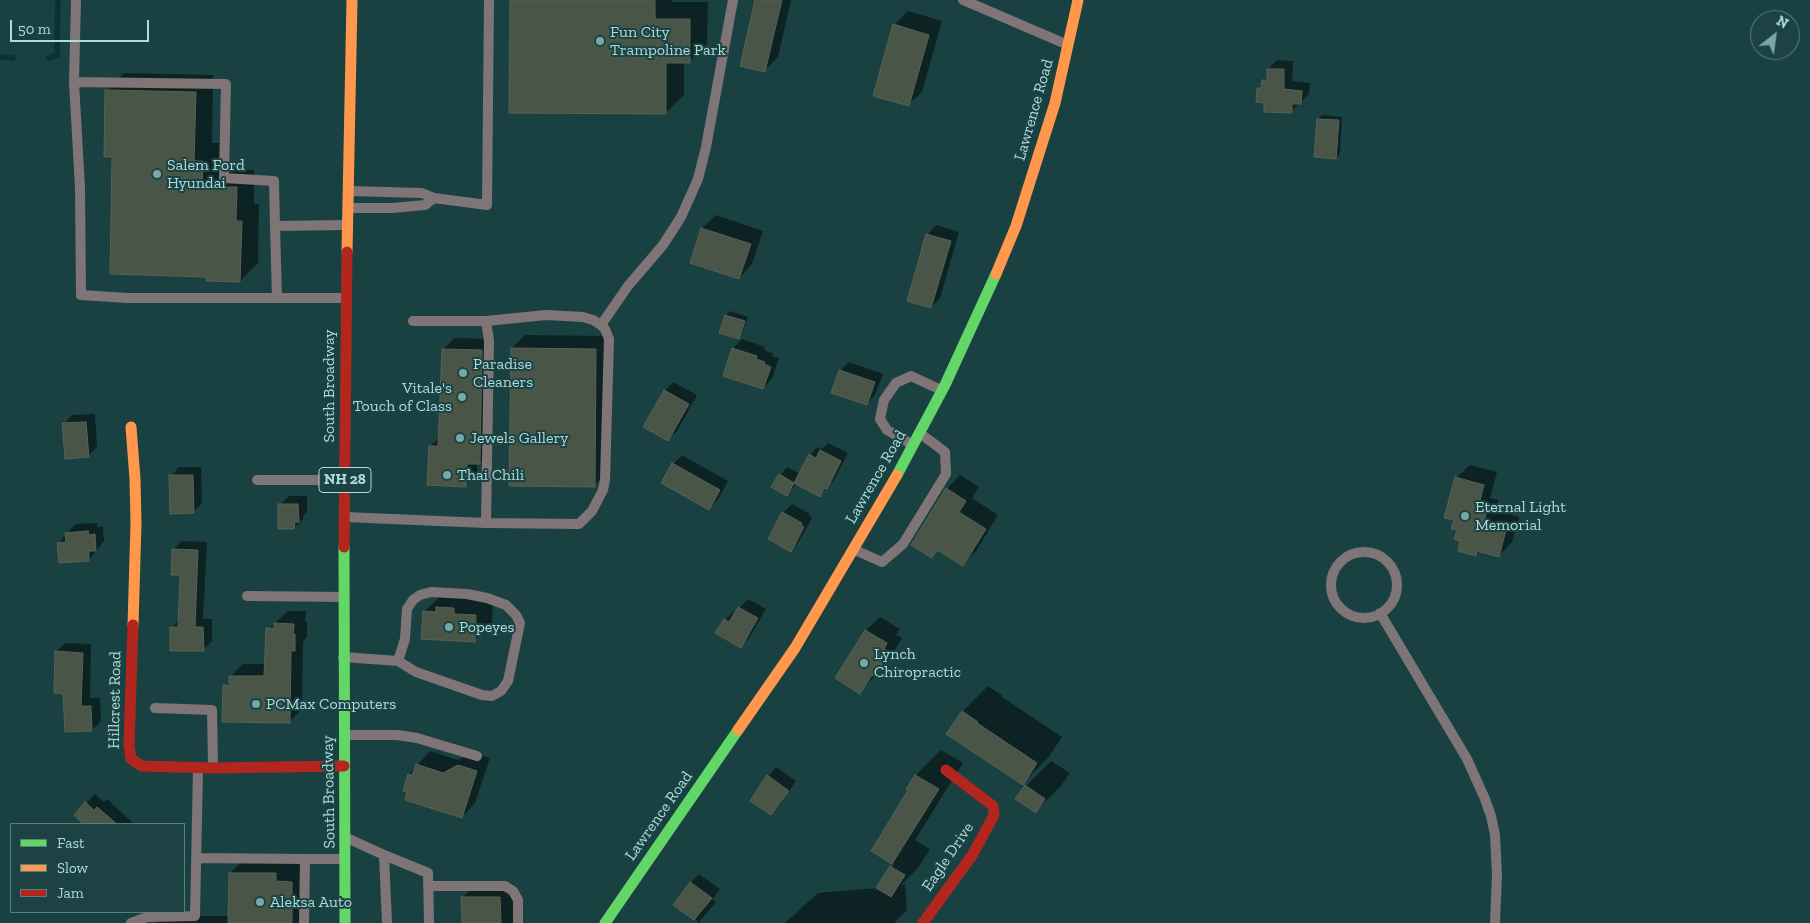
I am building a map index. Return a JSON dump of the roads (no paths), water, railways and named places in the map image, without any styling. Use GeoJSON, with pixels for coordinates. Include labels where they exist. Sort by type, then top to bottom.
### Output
{"type":"FeatureCollection","features":[{"type":"Feature","properties":{"kind":"street","name":"South Broadway"},"geometry":{"type":"LineString","coordinates":[[345,923],[343,657],[346,208],[352,0]]}},
{"type":"Feature","properties":{"kind":"street","name":"Lawrence Road"},"geometry":{"type":"LineString","coordinates":[[605,923],[795,648],[914,446],[982,306],[1016,226],[1053,111],[1078,0]]}},
{"type":"Feature","properties":{"kind":"street","name":"Hillcrest Road"},"geometry":{"type":"LineString","coordinates":[[130,427],[136,479],[128,745],[131,759],[142,766],[198,768],[344,766]]}},
{"type":"Feature","properties":{"kind":"street","name":"Eagle Drive"},"geometry":{"type":"LineString","coordinates":[[923,923],[973,854],[994,815],[993,806],[946,770]]}},
{"type":"Feature","properties":{"kind":"lane"},"geometry":{"type":"LineString","coordinates":[[76,0],[74,82],[80,188],[81,295],[128,298],[346,298]]}},
{"type":"Feature","properties":{"kind":"lane"},"geometry":{"type":"LineString","coordinates":[[347,191],[422,193],[434,198],[486,205],[489,0]]}},
{"type":"Feature","properties":{"kind":"lane"},"geometry":{"type":"LineString","coordinates":[[601,325],[628,286],[663,245],[681,217],[698,179],[706,147],[733,0]]}},
{"type":"Feature","properties":{"kind":"lane"},"geometry":{"type":"LineString","coordinates":[[963,0],[1069,45]]}},
{"type":"Feature","properties":{"kind":"lane"},"geometry":{"type":"LineString","coordinates":[[74,82],[226,84],[224,178],[274,181],[277,298]]}},
{"type":"Feature","properties":{"kind":"lane"},"geometry":{"type":"LineString","coordinates":[[346,208],[392,208],[425,205],[434,198]]}},
{"type":"Feature","properties":{"kind":"lane"},"geometry":{"type":"LineString","coordinates":[[276,226],[347,225]]}},
{"type":"Feature","properties":{"kind":"lane"},"geometry":{"type":"LineString","coordinates":[[345,518],[579,524],[592,511],[603,490],[605,480],[609,339],[601,325],[593,320],[583,318],[546,315],[486,322],[413,321]]}},
{"type":"Feature","properties":{"kind":"lane"},"geometry":{"type":"LineString","coordinates":[[486,322],[489,341],[486,523]]}},
{"type":"Feature","properties":{"kind":"lane"},"geometry":{"type":"LineString","coordinates":[[914,446],[887,430],[880,420],[884,400],[896,384],[911,376],[942,390]]}},
{"type":"Feature","properties":{"kind":"lane"},"geometry":{"type":"LineString","coordinates":[[854,550],[882,562],[903,544],[946,474],[945,452],[920,433]]}},
{"type":"Feature","properties":{"kind":"lane"},"geometry":{"type":"LineString","coordinates":[[257,480],[345,480]]}},
{"type":"Feature","properties":{"kind":"lane"},"geometry":{"type":"LineString","coordinates":[[1358,552],[1369,552],[1384,559],[1394,571],[1397,581],[1396,592],[1392,602],[1380,613],[1365,618],[1354,616],[1337,603],[1332,583],[1334,572],[1339,563],[1348,556],[1358,552]]}},
{"type":"Feature","properties":{"kind":"lane"},"geometry":{"type":"LineString","coordinates":[[343,657],[398,661],[416,672],[482,695],[492,696],[501,691],[508,681],[520,623],[516,615],[506,605],[487,598],[467,594],[431,592],[420,595],[413,600],[407,609],[405,639],[398,661]]}},
{"type":"Feature","properties":{"kind":"lane"},"geometry":{"type":"LineString","coordinates":[[247,596],[344,597]]}},
{"type":"Feature","properties":{"kind":"lane"},"geometry":{"type":"LineString","coordinates":[[1380,613],[1460,747],[1491,816],[1495,835],[1497,875],[1495,923]]}},
{"type":"Feature","properties":{"kind":"lane"},"geometry":{"type":"LineString","coordinates":[[155,708],[212,710],[212,768]]}},
{"type":"Feature","properties":{"kind":"lane"},"geometry":{"type":"LineString","coordinates":[[344,735],[397,735],[417,738],[477,756]]}},
{"type":"Feature","properties":{"kind":"lane"},"geometry":{"type":"LineString","coordinates":[[131,923],[147,917],[195,916],[198,768]]}},
{"type":"Feature","properties":{"kind":"lane"},"geometry":{"type":"LineString","coordinates":[[345,837],[428,873],[429,923]]}},
{"type":"Feature","properties":{"kind":"lane"},"geometry":{"type":"LineString","coordinates":[[384,855],[391,900],[386,923]]}},
{"type":"Feature","properties":{"kind":"lane"},"geometry":{"type":"LineString","coordinates":[[197,858],[346,859]]}},
{"type":"Feature","properties":{"kind":"lane"},"geometry":{"type":"LineString","coordinates":[[304,923],[305,859]]}},
{"type":"Feature","properties":{"kind":"lane"},"geometry":{"type":"LineString","coordinates":[[428,886],[505,886],[513,891],[518,900],[518,923]]}},
{"type":"Feature","properties":{"kind":"lane"},"geometry":{"type":"LineString","coordinates":[[418,899],[429,899]]}},
{"type":"Feature","properties":{"kind":"waterway"},"geometry":{"type":"LineString","coordinates":[[49,58],[57,55],[58,0]]}},
{"type":"Feature","properties":{"kind":"waterway"},"geometry":{"type":"LineString","coordinates":[[0,57],[13,58]]}},
{"type":"Feature","properties":{"kind":"place","name":"Fun City Trampoline Park"},"geometry":{"type":"Point","coordinates":[600,41]}},
{"type":"Feature","properties":{"kind":"place","name":"Salem Ford Hyundai"},"geometry":{"type":"Point","coordinates":[157,174]}},
{"type":"Feature","properties":{"kind":"place","name":"Paradise Cleaners"},"geometry":{"type":"Point","coordinates":[463,373]}},
{"type":"Feature","properties":{"kind":"place","name":"Vitale's Touch of Class"},"geometry":{"type":"Point","coordinates":[462,397]}},
{"type":"Feature","properties":{"kind":"place","name":"Jewels Gallery"},"geometry":{"type":"Point","coordinates":[460,438]}},
{"type":"Feature","properties":{"kind":"place","name":"Thai Chili"},"geometry":{"type":"Point","coordinates":[447,475]}},
{"type":"Feature","properties":{"kind":"place","name":"Eternal Light Memorial"},"geometry":{"type":"Point","coordinates":[1465,516]}},
{"type":"Feature","properties":{"kind":"place","name":"Popeyes"},"geometry":{"type":"Point","coordinates":[449,627]}},
{"type":"Feature","properties":{"kind":"place","name":"Lynch Chiropractic"},"geometry":{"type":"Point","coordinates":[864,663]}},
{"type":"Feature","properties":{"kind":"place","name":"PCMax Computers"},"geometry":{"type":"Point","coordinates":[256,704]}},
{"type":"Feature","properties":{"kind":"place","name":"Aleksa Auto"},"geometry":{"type":"Point","coordinates":[260,902]}}]}
